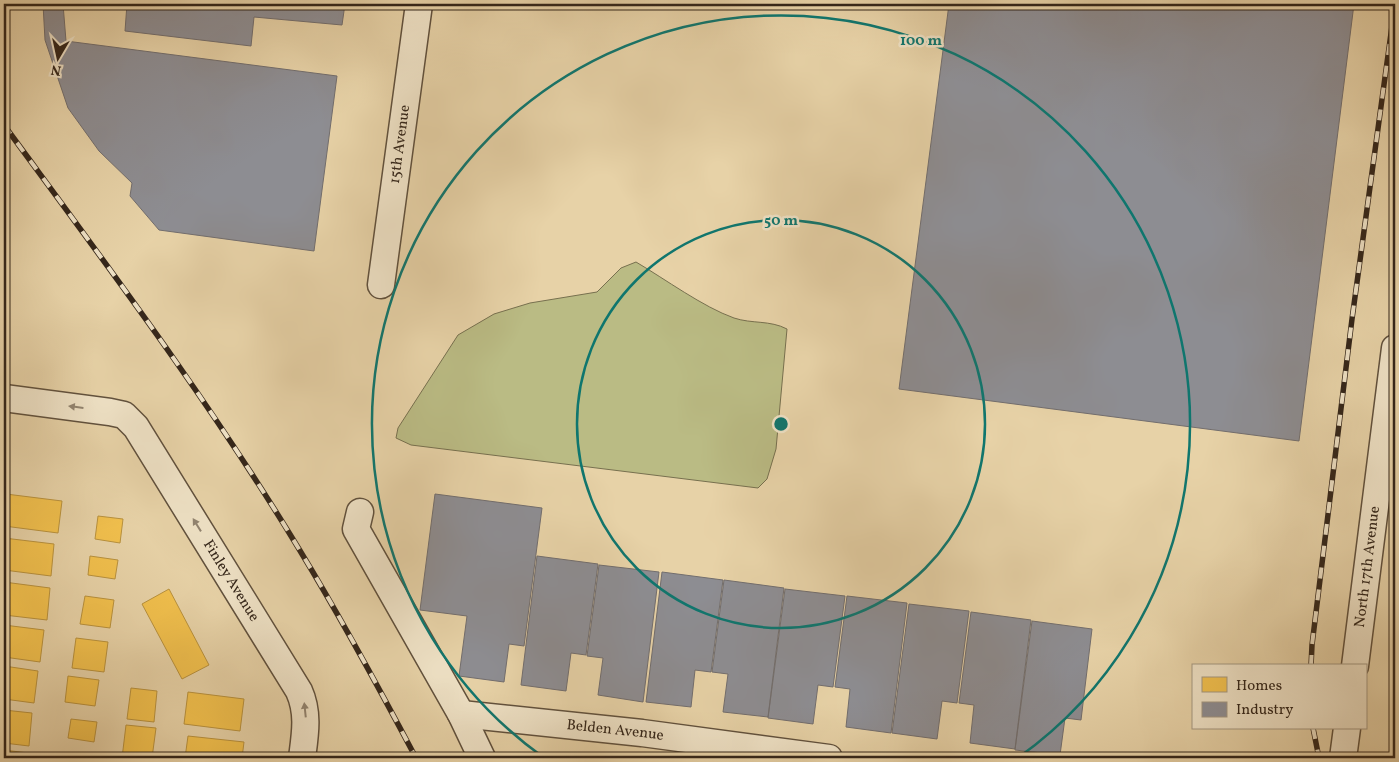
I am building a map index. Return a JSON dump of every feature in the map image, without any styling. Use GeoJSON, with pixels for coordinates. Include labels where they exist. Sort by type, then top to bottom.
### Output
{"type":"FeatureCollection","features":[{"type":"Feature","properties":{"kind":"street","name":"15th Avenue"},"geometry":{"type":"LineString","coordinates":[[381,285],[419,4]]}},
{"type":"Feature","properties":{"kind":"street","name":"North 17th Avenue"},"geometry":{"type":"LineString","coordinates":[[1355,664],[1395,348]]}},
{"type":"Feature","properties":{"kind":"street","name":"Finley Avenue"},"geometry":{"type":"LineString","coordinates":[[4,398],[124,415],[136,427],[299,691],[304,702],[306,717],[302,758]]}},
{"type":"Feature","properties":{"kind":"street"},"geometry":{"type":"LineString","coordinates":[[360,512],[356,529],[460,714],[482,758]]}},
{"type":"Feature","properties":{"kind":"street","name":"Belden Avenue"},"geometry":{"type":"LineString","coordinates":[[460,714],[642,733],[829,758]]}},
{"type":"Feature","properties":{"kind":"street"},"geometry":{"type":"LineString","coordinates":[[1343,758],[1347,730]]}},
{"type":"Feature","properties":{"kind":"green space"},"geometry":{"type":"Polygon","coordinates":[[[636,262],[697,300],[722,313],[741,320],[774,324],[787,329],[776,449],[767,479],[758,488],[411,445],[396,438],[398,428],[458,335],[494,314],[530,303],[597,292],[621,268],[636,262]]]}},
{"type":"Feature","properties":{"kind":"building: Homes"},"geometry":{"type":"Polygon","coordinates":[[[6,494],[62,501],[58,533],[4,526],[6,494]]]}},
{"type":"Feature","properties":{"kind":"building: Homes"},"geometry":{"type":"Polygon","coordinates":[[[98,516],[123,519],[120,543],[95,539],[98,516]]]}},
{"type":"Feature","properties":{"kind":"building: Homes"},"geometry":{"type":"Polygon","coordinates":[[[4,538],[54,544],[51,576],[4,570],[4,538]]]}},
{"type":"Feature","properties":{"kind":"building: Homes"},"geometry":{"type":"Polygon","coordinates":[[[90,556],[118,560],[115,579],[88,575],[90,556]]]}},
{"type":"Feature","properties":{"kind":"building: Homes"},"geometry":{"type":"Polygon","coordinates":[[[4,582],[50,588],[47,620],[4,615],[4,582]]]}},
{"type":"Feature","properties":{"kind":"building: Homes"},"geometry":{"type":"Polygon","coordinates":[[[169,589],[209,665],[182,679],[142,604],[169,589]]]}},
{"type":"Feature","properties":{"kind":"building: Homes"},"geometry":{"type":"Polygon","coordinates":[[[85,596],[114,600],[110,628],[80,624],[85,596]]]}},
{"type":"Feature","properties":{"kind":"building: Homes"},"geometry":{"type":"Polygon","coordinates":[[[4,625],[44,630],[40,662],[4,657],[4,625]]]}},
{"type":"Feature","properties":{"kind":"building: Homes"},"geometry":{"type":"Polygon","coordinates":[[[76,638],[108,642],[104,672],[72,668],[76,638]]]}},
{"type":"Feature","properties":{"kind":"building: Homes"},"geometry":{"type":"Polygon","coordinates":[[[4,666],[38,671],[34,703],[4,699],[4,666]]]}},
{"type":"Feature","properties":{"kind":"building: Homes"},"geometry":{"type":"Polygon","coordinates":[[[68,676],[99,680],[95,706],[65,702],[68,676]]]}},
{"type":"Feature","properties":{"kind":"building: Homes"},"geometry":{"type":"Polygon","coordinates":[[[131,688],[157,691],[154,722],[127,719],[131,688]]]}},
{"type":"Feature","properties":{"kind":"building: Homes"},"geometry":{"type":"Polygon","coordinates":[[[188,692],[244,699],[240,731],[184,724],[188,692]]]}},
{"type":"Feature","properties":{"kind":"building: Homes"},"geometry":{"type":"Polygon","coordinates":[[[4,710],[32,713],[29,746],[4,743],[4,710]]]}},
{"type":"Feature","properties":{"kind":"building: Homes"},"geometry":{"type":"Polygon","coordinates":[[[71,719],[97,722],[94,742],[68,738],[71,719]]]}},
{"type":"Feature","properties":{"kind":"building: Homes"},"geometry":{"type":"Polygon","coordinates":[[[126,725],[156,728],[152,758],[122,758],[126,725]]]}},
{"type":"Feature","properties":{"kind":"building: Homes"},"geometry":{"type":"Polygon","coordinates":[[[188,736],[244,742],[242,758],[185,758],[188,736]]]}},
{"type":"Feature","properties":{"kind":"building: Homes"},"geometry":{"type":"Polygon","coordinates":[[[4,750],[28,753],[27,758],[4,758],[4,750]]]}},
{"type":"Feature","properties":{"kind":"building: Industry"},"geometry":{"type":"Polygon","coordinates":[[[43,4],[63,4],[66,41],[337,76],[314,251],[159,230],[130,196],[132,183],[99,151],[68,108],[45,40],[43,4]]]}},
{"type":"Feature","properties":{"kind":"building: Industry"},"geometry":{"type":"Polygon","coordinates":[[[127,4],[345,4],[342,25],[254,17],[251,46],[125,31],[127,4]]]}},
{"type":"Feature","properties":{"kind":"building: Industry"},"geometry":{"type":"Polygon","coordinates":[[[949,4],[1354,4],[1299,441],[899,389],[949,4]]]}},
{"type":"Feature","properties":{"kind":"building: Industry"},"geometry":{"type":"Polygon","coordinates":[[[435,494],[542,508],[524,646],[509,644],[504,682],[459,676],[467,616],[420,610],[435,494]]]}},
{"type":"Feature","properties":{"kind":"building: Industry"},"geometry":{"type":"Polygon","coordinates":[[[537,556],[598,564],[586,655],[571,653],[566,691],[521,685],[537,556]]]}},
{"type":"Feature","properties":{"kind":"building: Industry"},"geometry":{"type":"Polygon","coordinates":[[[599,565],[659,572],[643,702],[598,695],[603,658],[587,656],[599,565]]]}},
{"type":"Feature","properties":{"kind":"building: Industry"},"geometry":{"type":"Polygon","coordinates":[[[662,572],[723,580],[711,672],[695,670],[691,707],[646,702],[662,572]]]}},
{"type":"Feature","properties":{"kind":"building: Industry"},"geometry":{"type":"Polygon","coordinates":[[[724,580],[784,588],[768,717],[723,712],[728,674],[712,672],[724,580]]]}},
{"type":"Feature","properties":{"kind":"building: Industry"},"geometry":{"type":"Polygon","coordinates":[[[785,589],[845,596],[833,687],[818,685],[813,724],[768,718],[785,589]]]}},
{"type":"Feature","properties":{"kind":"building: Industry"},"geometry":{"type":"Polygon","coordinates":[[[847,596],[907,603],[891,733],[846,727],[850,689],[835,687],[847,596]]]}},
{"type":"Feature","properties":{"kind":"building: Industry"},"geometry":{"type":"Polygon","coordinates":[[[909,604],[969,611],[957,703],[942,701],[937,739],[892,733],[909,604]]]}},
{"type":"Feature","properties":{"kind":"building: Industry"},"geometry":{"type":"Polygon","coordinates":[[[971,612],[1031,620],[1015,749],[970,743],[974,705],[959,703],[971,612]]]}},
{"type":"Feature","properties":{"kind":"building: Industry"},"geometry":{"type":"Polygon","coordinates":[[[1032,621],[1092,629],[1081,720],[1065,718],[1060,755],[1015,750],[1032,621]]]}},
{"type":"Feature","properties":{"kind":"railway"},"geometry":{"type":"LineString","coordinates":[[1311,664],[1352,319],[1395,4]]}},
{"type":"Feature","properties":{"kind":"railway"},"geometry":{"type":"LineString","coordinates":[[4,125],[81,229],[230,440],[330,601],[416,758]]}},
{"type":"Feature","properties":{"kind":"railway"},"geometry":{"type":"LineString","coordinates":[[1313,730],[1319,758]]}}]}
